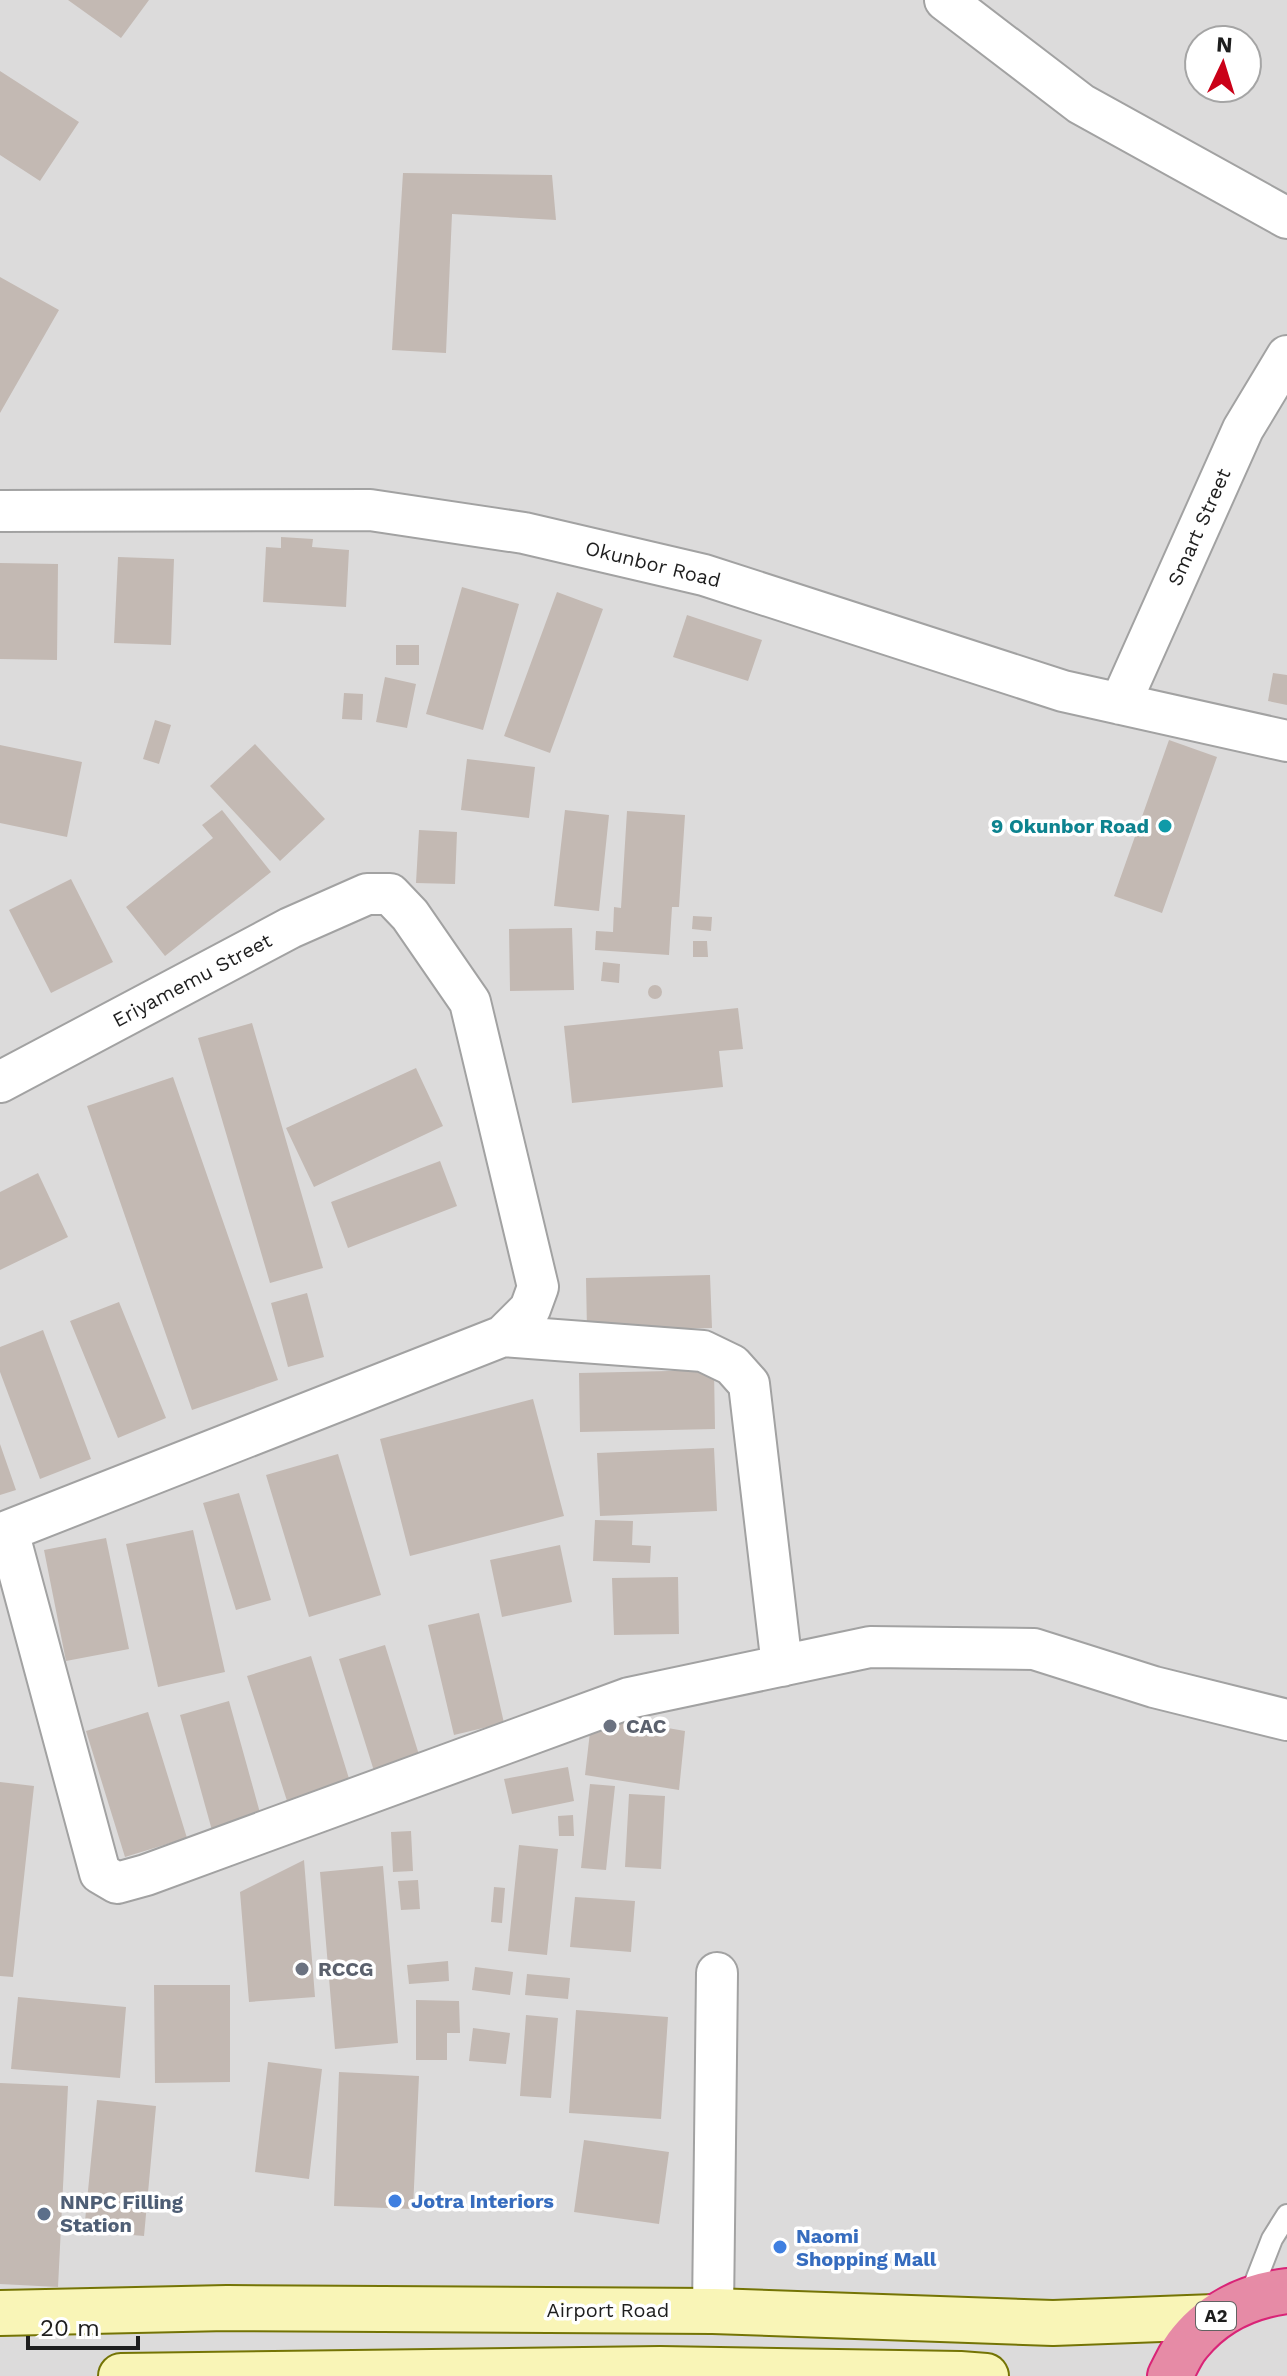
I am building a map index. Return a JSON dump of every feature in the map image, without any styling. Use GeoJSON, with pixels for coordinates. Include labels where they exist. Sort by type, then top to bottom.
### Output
{"type":"FeatureCollection","features":[{"type":"Feature","properties":{"kind":"highway","name":"A2"},"geometry":{"type":"LineString","coordinates":[[1170,2376],[1187,2344],[1250,2302]]}},
{"type":"Feature","properties":{"kind":"main road","name":"Airport Road"},"geometry":{"type":"LineString","coordinates":[[0,2313],[227,2308],[713,2311],[1053,2323],[1250,2302]]}},
{"type":"Feature","properties":{"kind":"main road"},"geometry":{"type":"LineString","coordinates":[[481,2371],[483,2309]]}},
{"type":"Feature","properties":{"kind":"main road"},"geometry":{"type":"LineString","coordinates":[[121,2376],[660,2369],[986,2376]]}},
{"type":"Feature","properties":{"kind":"street"},"geometry":{"type":"LineString","coordinates":[[945,0],[1081,104],[1287,218]]}},
{"type":"Feature","properties":{"kind":"street","name":"Smart Street"},"geometry":{"type":"LineString","coordinates":[[1120,704],[1243,429],[1287,356]]}},
{"type":"Feature","properties":{"kind":"street","name":"Okunbor Road"},"geometry":{"type":"LineString","coordinates":[[0,511],[370,510],[524,533],[704,575],[1063,691],[1287,741]]}},
{"type":"Feature","properties":{"kind":"street","name":"Eriyamemu Street"},"geometry":{"type":"LineString","coordinates":[[0,1082],[290,928],[367,894],[390,894],[410,915],[470,1002],[538,1287],[530,1309],[503,1336]]}},
{"type":"Feature","properties":{"kind":"street"},"geometry":{"type":"LineString","coordinates":[[782,1666],[749,1384],[732,1365],[703,1351],[503,1336],[4,1532],[100,1873],[117,1883],[629,1698],[782,1666],[870,1647],[1034,1649],[1154,1687],[1287,1720]]}},
{"type":"Feature","properties":{"kind":"street"},"geometry":{"type":"LineString","coordinates":[[713,2311],[717,1973]]}},
{"type":"Feature","properties":{"kind":"lane"},"geometry":{"type":"LineString","coordinates":[[1250,2302],[1272,2239],[1287,2215]]}},
{"type":"Feature","properties":{"kind":"shaded area"},"geometry":{"type":"Polygon","coordinates":[[[0,0],[1287,0],[1287,2376],[0,2376],[0,0]]]}},
{"type":"Feature","properties":{"kind":"building"},"geometry":{"type":"Polygon","coordinates":[[[68,0],[149,0],[121,38],[68,0]]]}},
{"type":"Feature","properties":{"kind":"building"},"geometry":{"type":"Polygon","coordinates":[[[0,71],[79,122],[40,181],[0,155],[0,71]]]}},
{"type":"Feature","properties":{"kind":"building"},"geometry":{"type":"Polygon","coordinates":[[[403,173],[552,175],[556,220],[452,214],[446,353],[392,350],[403,173]]]}},
{"type":"Feature","properties":{"kind":"building"},"geometry":{"type":"Polygon","coordinates":[[[0,277],[59,310],[0,413],[0,277]]]}},
{"type":"Feature","properties":{"kind":"building"},"geometry":{"type":"Polygon","coordinates":[[[281,537],[313,539],[312,547],[349,550],[346,607],[263,602],[266,547],[281,548],[281,537]]]}},
{"type":"Feature","properties":{"kind":"building"},"geometry":{"type":"Polygon","coordinates":[[[118,557],[174,559],[171,645],[114,643],[118,557]]]}},
{"type":"Feature","properties":{"kind":"building"},"geometry":{"type":"Polygon","coordinates":[[[0,563],[58,564],[57,660],[0,659],[0,563]]]}},
{"type":"Feature","properties":{"kind":"building"},"geometry":{"type":"Polygon","coordinates":[[[462,587],[519,604],[483,730],[426,714],[462,587]]]}},
{"type":"Feature","properties":{"kind":"building"},"geometry":{"type":"Polygon","coordinates":[[[557,592],[603,609],[550,753],[504,736],[557,592]]]}},
{"type":"Feature","properties":{"kind":"building"},"geometry":{"type":"Polygon","coordinates":[[[687,615],[762,640],[748,681],[673,657],[687,615]]]}},
{"type":"Feature","properties":{"kind":"building"},"geometry":{"type":"Polygon","coordinates":[[[396,645],[419,645],[419,665],[396,665],[396,645]]]}},
{"type":"Feature","properties":{"kind":"building"},"geometry":{"type":"Polygon","coordinates":[[[1273,673],[1287,675],[1287,705],[1268,701],[1273,673]]]}},
{"type":"Feature","properties":{"kind":"building"},"geometry":{"type":"Polygon","coordinates":[[[385,677],[416,684],[407,728],[376,722],[385,677]]]}},
{"type":"Feature","properties":{"kind":"building"},"geometry":{"type":"Polygon","coordinates":[[[344,693],[363,694],[362,720],[342,719],[344,693]]]}},
{"type":"Feature","properties":{"kind":"building"},"geometry":{"type":"Polygon","coordinates":[[[155,720],[171,725],[159,764],[143,759],[155,720]]]}},
{"type":"Feature","properties":{"kind":"building","name":"9 Okunbor Road"},"geometry":{"type":"Polygon","coordinates":[[[1169,740],[1217,757],[1162,913],[1114,896],[1169,740]]]}},
{"type":"Feature","properties":{"kind":"building"},"geometry":{"type":"Polygon","coordinates":[[[255,744],[325,819],[280,861],[210,786],[255,744]]]}},
{"type":"Feature","properties":{"kind":"building"},"geometry":{"type":"Polygon","coordinates":[[[0,745],[82,762],[67,837],[0,823],[0,745]]]}},
{"type":"Feature","properties":{"kind":"building"},"geometry":{"type":"Polygon","coordinates":[[[467,759],[535,767],[529,818],[461,810],[467,759]]]}},
{"type":"Feature","properties":{"kind":"building"},"geometry":{"type":"Polygon","coordinates":[[[222,810],[271,872],[165,956],[126,907],[213,838],[202,825],[222,810]]]}},
{"type":"Feature","properties":{"kind":"building"},"geometry":{"type":"Polygon","coordinates":[[[565,810],[609,815],[599,911],[554,906],[565,810]]]}},
{"type":"Feature","properties":{"kind":"building"},"geometry":{"type":"Polygon","coordinates":[[[627,811],[685,815],[679,907],[672,907],[669,955],[595,950],[596,931],[613,932],[614,907],[621,908],[627,811]]]}},
{"type":"Feature","properties":{"kind":"building"},"geometry":{"type":"Polygon","coordinates":[[[419,830],[457,832],[455,884],[416,883],[419,830]]]}},
{"type":"Feature","properties":{"kind":"building"},"geometry":{"type":"Polygon","coordinates":[[[71,879],[113,962],[51,993],[9,910],[71,879]]]}},
{"type":"Feature","properties":{"kind":"building"},"geometry":{"type":"Polygon","coordinates":[[[693,916],[712,917],[711,931],[692,929],[693,916]]]}},
{"type":"Feature","properties":{"kind":"building"},"geometry":{"type":"Polygon","coordinates":[[[572,928],[574,990],[510,991],[509,929],[572,928]]]}},
{"type":"Feature","properties":{"kind":"building"},"geometry":{"type":"Polygon","coordinates":[[[693,941],[707,941],[708,957],[693,957],[693,941]]]}},
{"type":"Feature","properties":{"kind":"building"},"geometry":{"type":"Polygon","coordinates":[[[603,962],[620,964],[619,983],[601,981],[603,962]]]}},
{"type":"Feature","properties":{"kind":"building"},"geometry":{"type":"Polygon","coordinates":[[[655,985],[662,992],[655,999],[648,992],[655,985]]]}},
{"type":"Feature","properties":{"kind":"building"},"geometry":{"type":"Polygon","coordinates":[[[738,1008],[743,1049],[719,1051],[723,1087],[572,1103],[564,1026],[738,1008]]]}},
{"type":"Feature","properties":{"kind":"building"},"geometry":{"type":"Polygon","coordinates":[[[252,1023],[323,1268],[270,1283],[198,1038],[252,1023]]]}},
{"type":"Feature","properties":{"kind":"building"},"geometry":{"type":"Polygon","coordinates":[[[416,1068],[443,1126],[314,1187],[286,1128],[416,1068]]]}},
{"type":"Feature","properties":{"kind":"building"},"geometry":{"type":"Polygon","coordinates":[[[173,1077],[278,1380],[192,1410],[87,1106],[173,1077]]]}},
{"type":"Feature","properties":{"kind":"building"},"geometry":{"type":"Polygon","coordinates":[[[440,1161],[457,1206],[348,1248],[331,1202],[440,1161]]]}},
{"type":"Feature","properties":{"kind":"building"},"geometry":{"type":"Polygon","coordinates":[[[38,1173],[68,1237],[0,1270],[0,1192],[38,1173]]]}},
{"type":"Feature","properties":{"kind":"building"},"geometry":{"type":"Polygon","coordinates":[[[710,1275],[712,1328],[587,1330],[586,1278],[710,1275]]]}},
{"type":"Feature","properties":{"kind":"building"},"geometry":{"type":"Polygon","coordinates":[[[307,1293],[324,1357],[288,1367],[271,1303],[307,1293]]]}},
{"type":"Feature","properties":{"kind":"building"},"geometry":{"type":"Polygon","coordinates":[[[119,1302],[166,1418],[118,1438],[70,1321],[119,1302]]]}},
{"type":"Feature","properties":{"kind":"building"},"geometry":{"type":"Polygon","coordinates":[[[43,1330],[91,1459],[40,1479],[0,1372],[0,1347],[43,1330]]]}},
{"type":"Feature","properties":{"kind":"building"},"geometry":{"type":"Polygon","coordinates":[[[714,1370],[715,1429],[580,1432],[579,1373],[714,1370]]]}},
{"type":"Feature","properties":{"kind":"building"},"geometry":{"type":"Polygon","coordinates":[[[533,1399],[564,1516],[410,1556],[380,1439],[533,1399]]]}},
{"type":"Feature","properties":{"kind":"building"},"geometry":{"type":"Polygon","coordinates":[[[0,1444],[16,1490],[0,1495],[0,1444]]]}},
{"type":"Feature","properties":{"kind":"building"},"geometry":{"type":"Polygon","coordinates":[[[714,1448],[717,1511],[600,1516],[597,1453],[714,1448]]]}},
{"type":"Feature","properties":{"kind":"building"},"geometry":{"type":"Polygon","coordinates":[[[338,1454],[381,1595],[309,1617],[266,1475],[338,1454]]]}},
{"type":"Feature","properties":{"kind":"building"},"geometry":{"type":"Polygon","coordinates":[[[239,1493],[271,1600],[236,1610],[203,1503],[239,1493]]]}},
{"type":"Feature","properties":{"kind":"building"},"geometry":{"type":"Polygon","coordinates":[[[595,1520],[633,1521],[632,1545],[651,1546],[650,1563],[593,1561],[595,1520]]]}},
{"type":"Feature","properties":{"kind":"building"},"geometry":{"type":"Polygon","coordinates":[[[193,1530],[225,1672],[158,1687],[126,1544],[193,1530]]]}},
{"type":"Feature","properties":{"kind":"building"},"geometry":{"type":"Polygon","coordinates":[[[106,1538],[129,1649],[66,1661],[44,1550],[106,1538]]]}},
{"type":"Feature","properties":{"kind":"building"},"geometry":{"type":"Polygon","coordinates":[[[560,1545],[572,1602],[502,1617],[490,1560],[560,1545]]]}},
{"type":"Feature","properties":{"kind":"building"},"geometry":{"type":"Polygon","coordinates":[[[678,1577],[679,1634],[614,1635],[612,1578],[678,1577]]]}},
{"type":"Feature","properties":{"kind":"building"},"geometry":{"type":"Polygon","coordinates":[[[479,1613],[504,1723],[454,1735],[428,1625],[479,1613]]]}},
{"type":"Feature","properties":{"kind":"building"},"geometry":{"type":"Polygon","coordinates":[[[385,1645],[420,1758],[374,1771],[339,1659],[385,1645]]]}},
{"type":"Feature","properties":{"kind":"building"},"geometry":{"type":"Polygon","coordinates":[[[311,1656],[351,1785],[288,1804],[247,1676],[311,1656]]]}},
{"type":"Feature","properties":{"kind":"building"},"geometry":{"type":"Polygon","coordinates":[[[229,1701],[262,1820],[213,1834],[180,1715],[229,1701]]]}},
{"type":"Feature","properties":{"kind":"building"},"geometry":{"type":"Polygon","coordinates":[[[148,1712],[187,1838],[125,1857],[86,1731],[148,1712]]]}},
{"type":"Feature","properties":{"kind":"building"},"geometry":{"type":"Polygon","coordinates":[[[592,1715],[685,1731],[679,1790],[585,1775],[592,1715]]]}},
{"type":"Feature","properties":{"kind":"building"},"geometry":{"type":"Polygon","coordinates":[[[568,1767],[574,1801],[512,1814],[504,1779],[568,1767]]]}},
{"type":"Feature","properties":{"kind":"building"},"geometry":{"type":"Polygon","coordinates":[[[0,1782],[34,1786],[13,1977],[0,1976],[0,1782]]]}},
{"type":"Feature","properties":{"kind":"building"},"geometry":{"type":"Polygon","coordinates":[[[590,1784],[615,1786],[606,1870],[581,1868],[590,1784]]]}},
{"type":"Feature","properties":{"kind":"building"},"geometry":{"type":"Polygon","coordinates":[[[629,1794],[665,1796],[661,1869],[625,1867],[629,1794]]]}},
{"type":"Feature","properties":{"kind":"building"},"geometry":{"type":"Polygon","coordinates":[[[573,1815],[574,1836],[559,1836],[558,1816],[573,1815]]]}},
{"type":"Feature","properties":{"kind":"building"},"geometry":{"type":"Polygon","coordinates":[[[411,1831],[413,1871],[393,1872],[391,1832],[411,1831]]]}},
{"type":"Feature","properties":{"kind":"building"},"geometry":{"type":"Polygon","coordinates":[[[519,1845],[558,1849],[547,1955],[508,1951],[519,1845]]]}},
{"type":"Feature","properties":{"kind":"building"},"geometry":{"type":"Polygon","coordinates":[[[304,1860],[315,1997],[249,2002],[240,1892],[304,1860]]]}},
{"type":"Feature","properties":{"kind":"building"},"geometry":{"type":"Polygon","coordinates":[[[383,1866],[398,2043],[335,2049],[320,1872],[383,1866]]]}},
{"type":"Feature","properties":{"kind":"building"},"geometry":{"type":"Polygon","coordinates":[[[418,1880],[420,1909],[401,1910],[398,1881],[418,1880]]]}},
{"type":"Feature","properties":{"kind":"building"},"geometry":{"type":"Polygon","coordinates":[[[494,1887],[505,1888],[502,1923],[491,1922],[494,1887]]]}},
{"type":"Feature","properties":{"kind":"building"},"geometry":{"type":"Polygon","coordinates":[[[575,1897],[635,1901],[631,1952],[570,1947],[575,1897]]]}},
{"type":"Feature","properties":{"kind":"building"},"geometry":{"type":"Polygon","coordinates":[[[448,1961],[449,1981],[409,1984],[407,1965],[448,1961]]]}},
{"type":"Feature","properties":{"kind":"building"},"geometry":{"type":"Polygon","coordinates":[[[475,1967],[513,1972],[510,1995],[472,1990],[475,1967]]]}},
{"type":"Feature","properties":{"kind":"building"},"geometry":{"type":"Polygon","coordinates":[[[527,1974],[570,1978],[568,1999],[525,1995],[527,1974]]]}},
{"type":"Feature","properties":{"kind":"building"},"geometry":{"type":"Polygon","coordinates":[[[154,1985],[230,1985],[230,2082],[155,2083],[154,1985]]]}},
{"type":"Feature","properties":{"kind":"building"},"geometry":{"type":"Polygon","coordinates":[[[18,1997],[126,2007],[120,2078],[11,2069],[18,1997]]]}},
{"type":"Feature","properties":{"kind":"building"},"geometry":{"type":"Polygon","coordinates":[[[416,2000],[459,2001],[460,2033],[447,2033],[447,2060],[416,2060],[416,2000]]]}},
{"type":"Feature","properties":{"kind":"building"},"geometry":{"type":"Polygon","coordinates":[[[576,2010],[668,2017],[661,2119],[569,2113],[576,2010]]]}},
{"type":"Feature","properties":{"kind":"building"},"geometry":{"type":"Polygon","coordinates":[[[526,2015],[558,2018],[551,2098],[520,2096],[526,2015]]]}},
{"type":"Feature","properties":{"kind":"building"},"geometry":{"type":"Polygon","coordinates":[[[473,2028],[510,2033],[506,2064],[469,2061],[473,2028]]]}},
{"type":"Feature","properties":{"kind":"building"},"geometry":{"type":"Polygon","coordinates":[[[268,2062],[322,2069],[309,2179],[255,2172],[268,2062]]]}},
{"type":"Feature","properties":{"kind":"building"},"geometry":{"type":"Polygon","coordinates":[[[339,2072],[419,2076],[413,2209],[334,2206],[339,2072]]]}},
{"type":"Feature","properties":{"kind":"building"},"geometry":{"type":"Polygon","coordinates":[[[0,2083],[68,2086],[58,2287],[0,2284],[0,2083]]]}},
{"type":"Feature","properties":{"kind":"building"},"geometry":{"type":"Polygon","coordinates":[[[97,2100],[156,2106],[144,2236],[84,2231],[97,2100]]]}},
{"type":"Feature","properties":{"kind":"building"},"geometry":{"type":"Polygon","coordinates":[[[584,2140],[669,2152],[659,2224],[574,2212],[584,2140]]]}},
{"type":"Feature","properties":{"kind":"place","name":"9 Okunbor Road"},"geometry":{"type":"Point","coordinates":[1165,826]}},
{"type":"Feature","properties":{"kind":"place","name":"CAC"},"geometry":{"type":"Point","coordinates":[610,1726]}},
{"type":"Feature","properties":{"kind":"place","name":"RCCG"},"geometry":{"type":"Point","coordinates":[302,1969]}},
{"type":"Feature","properties":{"kind":"place","name":"Jotra Interiors"},"geometry":{"type":"Point","coordinates":[395,2201]}},
{"type":"Feature","properties":{"kind":"place","name":"NNPC Filling Station"},"geometry":{"type":"Point","coordinates":[44,2214]}},
{"type":"Feature","properties":{"kind":"place","name":"Naomi Shopping Mall"},"geometry":{"type":"Point","coordinates":[780,2247]}}]}
